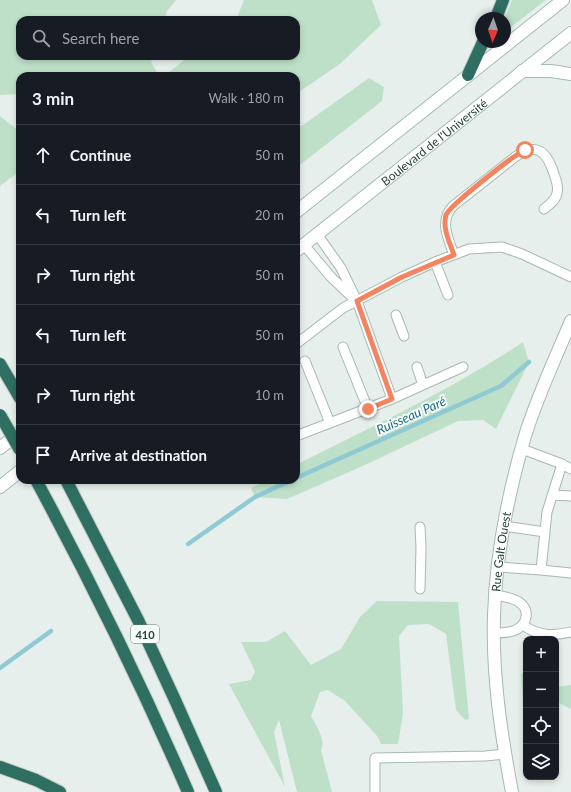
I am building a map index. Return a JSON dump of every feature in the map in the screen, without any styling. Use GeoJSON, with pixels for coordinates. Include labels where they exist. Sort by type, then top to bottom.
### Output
{"type":"FeatureCollection","features":[{"type":"Feature","properties":{"kind":"highway"},"geometry":{"type":"LineString","coordinates":[[499,12],[504,0]]}},
{"type":"Feature","properties":{"kind":"highway"},"geometry":{"type":"LineString","coordinates":[[468,75],[480,48]]}},
{"type":"Feature","properties":{"kind":"highway"},"geometry":{"type":"LineString","coordinates":[[0,364],[16,391]]}},
{"type":"Feature","properties":{"kind":"highway"},"geometry":{"type":"LineString","coordinates":[[0,415],[16,443]]}},
{"type":"Feature","properties":{"kind":"highway","name":"410"},"geometry":{"type":"LineString","coordinates":[[38,484],[114,630],[188,792]]}},
{"type":"Feature","properties":{"kind":"highway","name":"410"},"geometry":{"type":"LineString","coordinates":[[68,484],[141,626],[216,792]]}},
{"type":"Feature","properties":{"kind":"highway"},"geometry":{"type":"LineString","coordinates":[[0,767],[36,780],[60,792]]}},
{"type":"Feature","properties":{"kind":"main road"},"geometry":{"type":"LineString","coordinates":[[300,209],[563,0]]}},
{"type":"Feature","properties":{"kind":"main road","name":"Boulevard de l'Université"},"geometry":{"type":"LineString","coordinates":[[300,248],[571,33]]}},
{"type":"Feature","properties":{"kind":"main road"},"geometry":{"type":"LineString","coordinates":[[522,71],[551,71],[571,74]]}},
{"type":"Feature","properties":{"kind":"main road","name":"Rue Galt Ouest"},"geometry":{"type":"LineString","coordinates":[[512,792],[505,754],[496,678],[494,633],[495,595],[498,567],[510,495],[526,435],[551,367],[571,321]]}},
{"type":"Feature","properties":{"kind":"main road"},"geometry":{"type":"LineString","coordinates":[[0,448],[16,435]]}},
{"type":"Feature","properties":{"kind":"main road"},"geometry":{"type":"LineString","coordinates":[[0,487],[16,474]]}},
{"type":"Feature","properties":{"kind":"lane"},"geometry":{"type":"LineString","coordinates":[[454,255],[446,227],[447,214],[453,206],[515,157],[530,149],[540,151],[547,156],[557,183],[557,195],[544,209]]}},
{"type":"Feature","properties":{"kind":"lane"},"geometry":{"type":"LineString","coordinates":[[317,234],[341,268],[357,301],[392,399]]}},
{"type":"Feature","properties":{"kind":"lane"},"geometry":{"type":"LineString","coordinates":[[300,341],[338,312],[357,301],[402,277],[469,249],[502,247],[522,254],[571,277]]}},
{"type":"Feature","properties":{"kind":"lane"},"geometry":{"type":"LineString","coordinates":[[300,248],[357,301]]}},
{"type":"Feature","properties":{"kind":"lane"},"geometry":{"type":"LineString","coordinates":[[435,262],[448,295]]}},
{"type":"Feature","properties":{"kind":"lane"},"geometry":{"type":"LineString","coordinates":[[396,315],[404,336]]}},
{"type":"Feature","properties":{"kind":"lane"},"geometry":{"type":"LineString","coordinates":[[343,347],[368,409]]}},
{"type":"Feature","properties":{"kind":"lane"},"geometry":{"type":"LineString","coordinates":[[305,361],[330,423]]}},
{"type":"Feature","properties":{"kind":"lane"},"geometry":{"type":"LineString","coordinates":[[417,367],[423,385]]}},
{"type":"Feature","properties":{"kind":"lane"},"geometry":{"type":"LineString","coordinates":[[300,434],[368,409],[463,367]]}},
{"type":"Feature","properties":{"kind":"lane"},"geometry":{"type":"LineString","coordinates":[[522,449],[562,464],[571,470]]}},
{"type":"Feature","properties":{"kind":"lane"},"geometry":{"type":"LineString","coordinates":[[541,570],[547,512],[562,464]]}},
{"type":"Feature","properties":{"kind":"lane"},"geometry":{"type":"LineString","coordinates":[[552,494],[571,496]]}},
{"type":"Feature","properties":{"kind":"lane"},"geometry":{"type":"LineString","coordinates":[[504,526],[545,532]]}},
{"type":"Feature","properties":{"kind":"lane"},"geometry":{"type":"LineString","coordinates":[[420,527],[422,547],[420,589]]}},
{"type":"Feature","properties":{"kind":"lane"},"geometry":{"type":"LineString","coordinates":[[498,567],[571,572]]}},
{"type":"Feature","properties":{"kind":"lane"},"geometry":{"type":"LineString","coordinates":[[494,633],[514,631],[523,625],[526,620],[524,606],[513,598],[495,595]]}},
{"type":"Feature","properties":{"kind":"lane"},"geometry":{"type":"LineString","coordinates":[[523,625],[536,633],[562,634],[571,632]]}},
{"type":"Feature","properties":{"kind":"lane"},"geometry":{"type":"LineString","coordinates":[[375,792],[375,758],[485,756],[505,754]]}},
{"type":"Feature","properties":{"kind":"green space"},"geometry":{"type":"Polygon","coordinates":[[[0,0],[176,0],[167,11],[165,16],[16,16],[16,60],[152,60],[151,62],[157,72],[16,72],[16,94],[0,95],[0,0]]]}},
{"type":"Feature","properties":{"kind":"green space"},"geometry":{"type":"Polygon","coordinates":[[[244,0],[372,0],[381,25],[340,64],[300,91],[300,72],[169,72],[184,60],[300,60],[300,16],[238,16],[244,0]]]}},
{"type":"Feature","properties":{"kind":"green space"},"geometry":{"type":"Polygon","coordinates":[[[512,0],[546,0],[511,27],[511,12],[507,12],[512,0]]]}},
{"type":"Feature","properties":{"kind":"green space"},"geometry":{"type":"Polygon","coordinates":[[[369,78],[384,87],[382,101],[300,165],[300,127],[369,78]]]}},
{"type":"Feature","properties":{"kind":"green space"},"geometry":{"type":"Polygon","coordinates":[[[0,116],[16,129],[16,174],[0,186],[0,116]]]}},
{"type":"Feature","properties":{"kind":"green space"},"geometry":{"type":"Polygon","coordinates":[[[523,342],[529,362],[496,429],[483,420],[458,421],[365,465],[287,499],[255,497],[251,488],[259,484],[300,484],[300,463],[440,392],[523,342]]]}},
{"type":"Feature","properties":{"kind":"green space"},"geometry":{"type":"Polygon","coordinates":[[[377,601],[458,602],[469,719],[465,720],[456,710],[446,634],[429,624],[408,625],[399,636],[403,713],[398,744],[381,744],[378,737],[345,701],[328,690],[320,692],[311,716],[321,737],[321,750],[332,792],[297,792],[279,720],[274,732],[285,787],[229,684],[251,680],[255,671],[241,642],[266,642],[285,631],[311,665],[341,649],[360,617],[377,601]]]}},
{"type":"Feature","properties":{"kind":"green space"},"geometry":{"type":"Polygon","coordinates":[[[521,673],[523,674],[523,707],[521,673]]]}},
{"type":"Feature","properties":{"kind":"green space"},"geometry":{"type":"Polygon","coordinates":[[[571,685],[571,709],[559,703],[559,687],[571,685]]]}},
{"type":"Feature","properties":{"kind":"waterway","name":"Ruisseau Paré"},"geometry":{"type":"LineString","coordinates":[[300,476],[501,386],[529,362]]}},
{"type":"Feature","properties":{"kind":"waterway","name":"Ruisseau Paré"},"geometry":{"type":"LineString","coordinates":[[188,544],[255,497],[283,484]]}},
{"type":"Feature","properties":{"kind":"waterway","name":"Ruisseau Paré"},"geometry":{"type":"LineString","coordinates":[[0,668],[51,631]]}},
{"type":"Feature","properties":{"kind":"route"},"geometry":{"type":"LineString","coordinates":[[368,409],[392,399],[357,301],[402,277],[454,255],[447,234],[447,214],[453,206],[525,150]]}}]}
